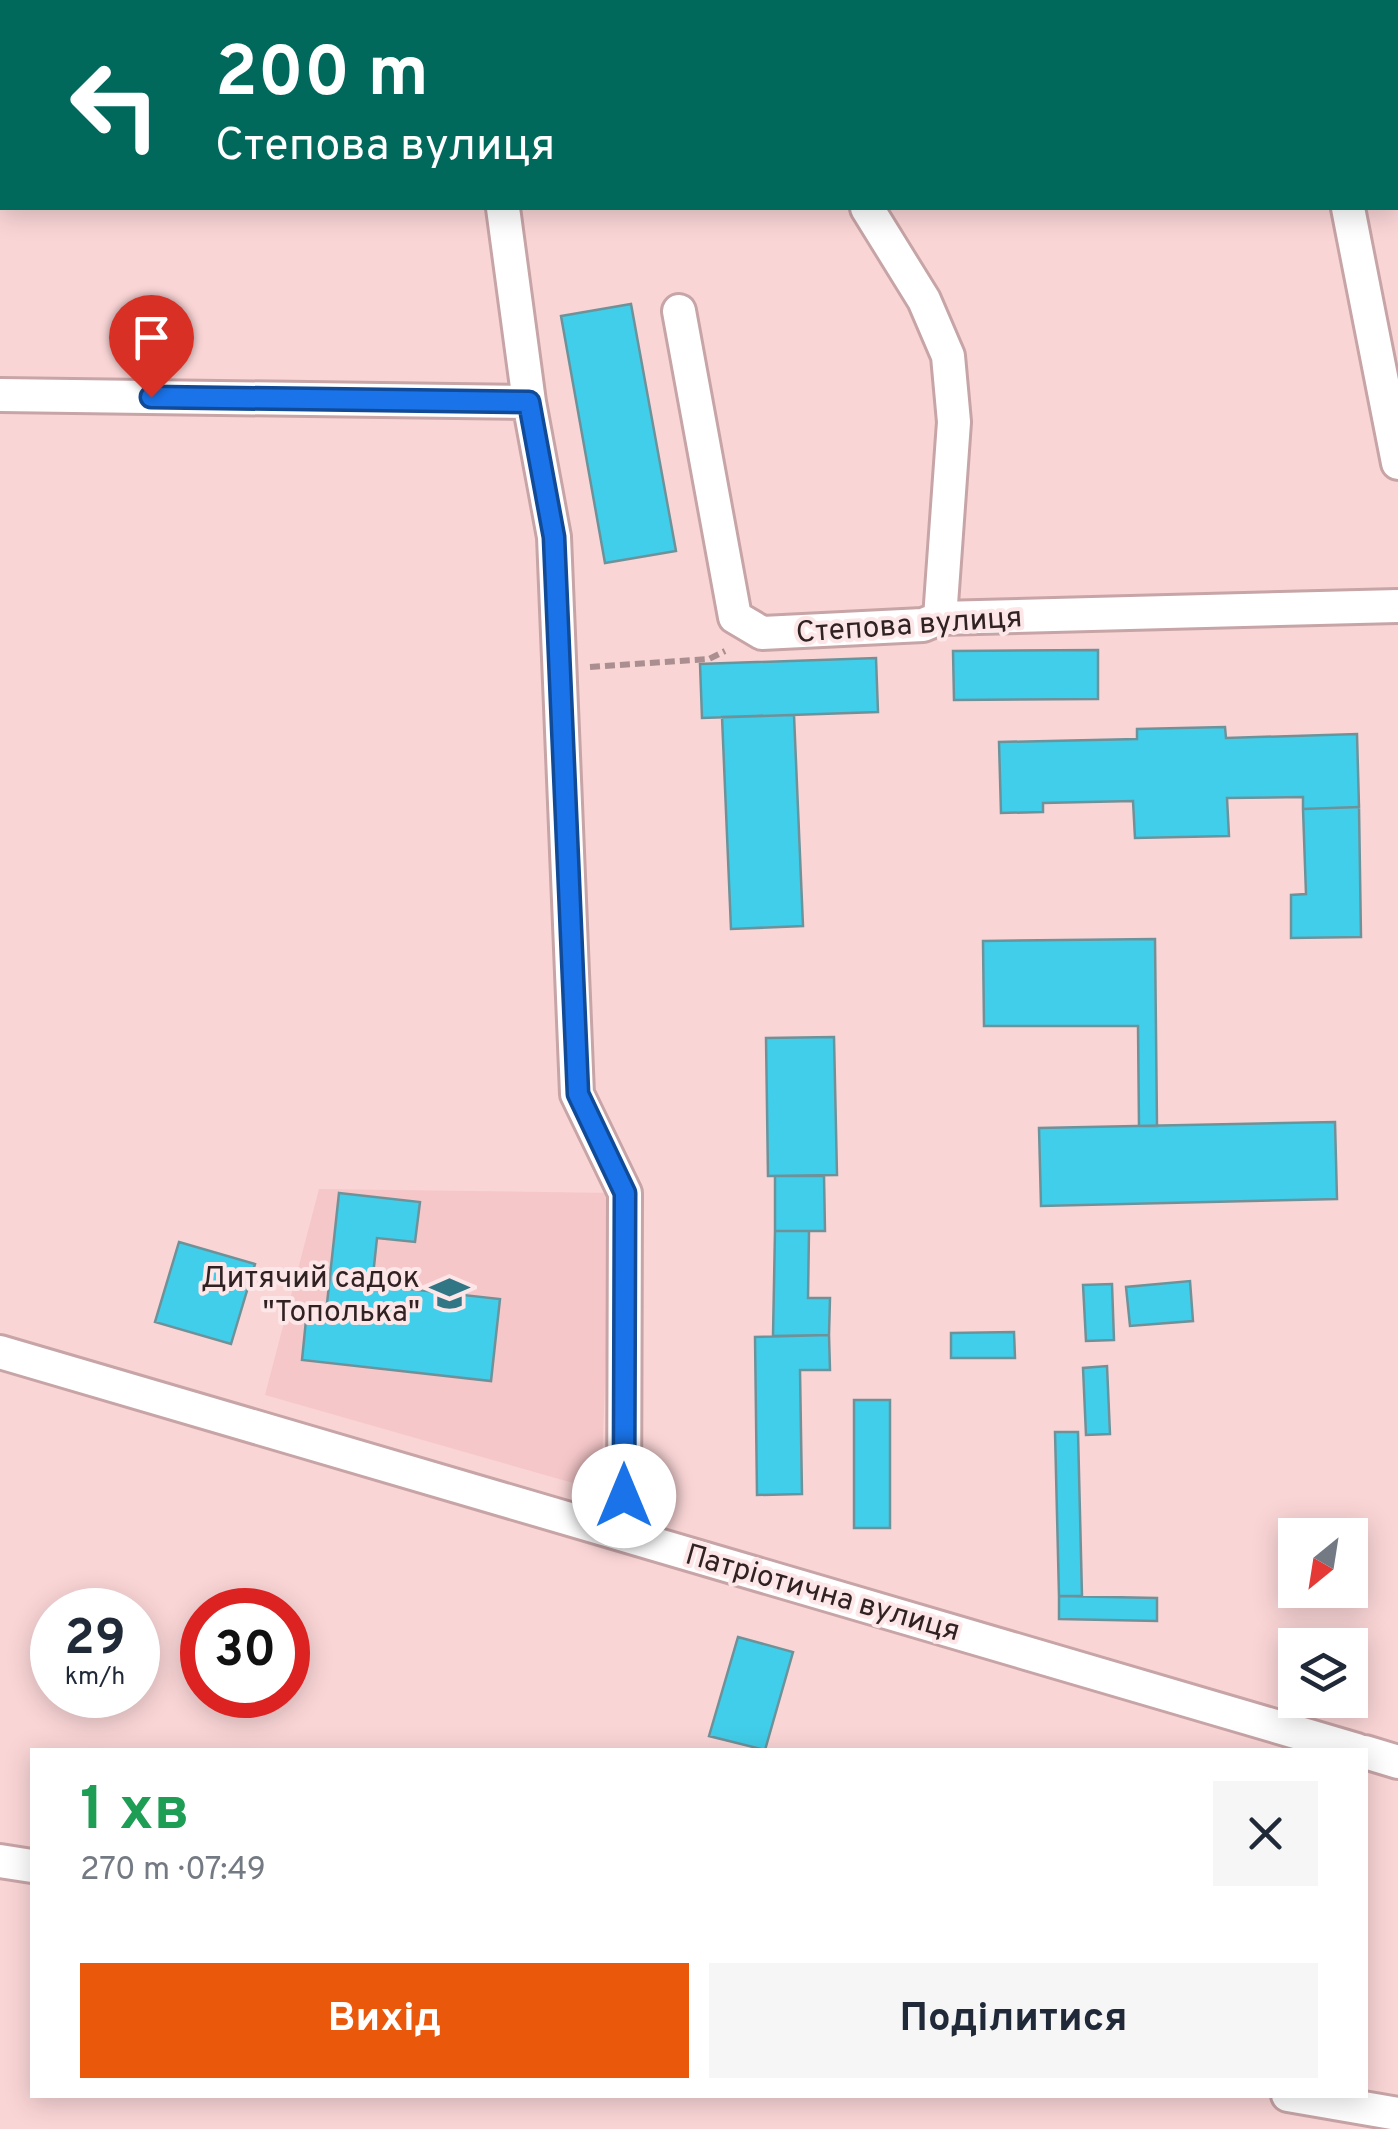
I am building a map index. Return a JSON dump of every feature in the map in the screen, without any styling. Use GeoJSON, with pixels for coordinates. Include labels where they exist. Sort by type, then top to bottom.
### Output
{"type":"FeatureCollection","features":[{"type":"Feature","properties":{"kind":"street"},"geometry":{"type":"LineString","coordinates":[[503,210],[529,402],[554,537],[578,1094],[625,1193],[624,1533]]}},
{"type":"Feature","properties":{"kind":"street"},"geometry":{"type":"LineString","coordinates":[[867,210],[924,300],[948,356],[954,422],[940,618]]}},
{"type":"Feature","properties":{"kind":"street"},"geometry":{"type":"LineString","coordinates":[[1348,210],[1398,462]]}},
{"type":"Feature","properties":{"kind":"street","name":"Степова вулиця"},"geometry":{"type":"LineString","coordinates":[[678,310],[735,617],[762,633],[923,625],[940,618],[1398,606]]}},
{"type":"Feature","properties":{"kind":"street"},"geometry":{"type":"LineString","coordinates":[[0,394],[529,402]]}},
{"type":"Feature","properties":{"kind":"street","name":"Патріотична вулиця"},"geometry":{"type":"LineString","coordinates":[[0,1352],[1350,1748]]}},
{"type":"Feature","properties":{"kind":"street"},"geometry":{"type":"LineString","coordinates":[[1368,1753],[1398,1762]]}},
{"type":"Feature","properties":{"kind":"street"},"geometry":{"type":"LineString","coordinates":[[0,1860],[30,1866]]}},
{"type":"Feature","properties":{"kind":"street"},"geometry":{"type":"LineString","coordinates":[[1305,2098],[1398,2114]]}},
{"type":"Feature","properties":{"kind":"path"},"geometry":{"type":"LineString","coordinates":[[560,670],[709,660],[762,633]]}},
{"type":"Feature","properties":{"kind":"shaded area","name":"Дитячий садок \"Тополька\""},"geometry":{"type":"Polygon","coordinates":[[[319,1189],[612,1193],[601,1491],[265,1395],[319,1189]]]}},
{"type":"Feature","properties":{"kind":"building"},"geometry":{"type":"Polygon","coordinates":[[[631,304],[676,551],[605,563],[561,316],[631,304]]]}},
{"type":"Feature","properties":{"kind":"building"},"geometry":{"type":"Polygon","coordinates":[[[1098,650],[1098,699],[954,700],[953,651],[1098,650]]]}},
{"type":"Feature","properties":{"kind":"building"},"geometry":{"type":"Polygon","coordinates":[[[876,658],[878,712],[702,718],[700,664],[876,658]]]}},
{"type":"Feature","properties":{"kind":"building"},"geometry":{"type":"Polygon","coordinates":[[[794,715],[803,926],[731,929],[722,717],[794,715]]]}},
{"type":"Feature","properties":{"kind":"building"},"geometry":{"type":"Polygon","coordinates":[[[1225,727],[1226,738],[1357,734],[1359,807],[1303,809],[1303,797],[1227,798],[1229,836],[1135,838],[1133,801],[1043,803],[1043,812],[1001,813],[999,742],[1137,739],[1137,729],[1225,727]]]}},
{"type":"Feature","properties":{"kind":"building"},"geometry":{"type":"Polygon","coordinates":[[[1359,807],[1361,937],[1291,938],[1291,895],[1306,894],[1303,809],[1359,807]]]}},
{"type":"Feature","properties":{"kind":"building"},"geometry":{"type":"Polygon","coordinates":[[[1155,939],[1157,1126],[1139,1126],[1138,1026],[984,1026],[983,941],[1155,939]]]}},
{"type":"Feature","properties":{"kind":"building"},"geometry":{"type":"Polygon","coordinates":[[[834,1037],[837,1175],[768,1176],[766,1038],[834,1037]]]}},
{"type":"Feature","properties":{"kind":"building"},"geometry":{"type":"Polygon","coordinates":[[[1335,1122],[1337,1199],[1041,1206],[1039,1128],[1335,1122]]]}},
{"type":"Feature","properties":{"kind":"building"},"geometry":{"type":"Polygon","coordinates":[[[775,1176],[824,1176],[825,1231],[775,1231],[775,1176]]]}},
{"type":"Feature","properties":{"kind":"building"},"geometry":{"type":"Polygon","coordinates":[[[339,1193],[420,1202],[415,1242],[377,1238],[372,1285],[500,1299],[491,1381],[302,1360],[306,1320],[325,1322],[339,1193]]]}},
{"type":"Feature","properties":{"kind":"building"},"geometry":{"type":"Polygon","coordinates":[[[775,1231],[809,1231],[808,1298],[830,1298],[829,1335],[773,1336],[775,1231]]]}},
{"type":"Feature","properties":{"kind":"building"},"geometry":{"type":"Polygon","coordinates":[[[179,1242],[255,1264],[231,1344],[155,1322],[179,1242]]]}},
{"type":"Feature","properties":{"kind":"building"},"geometry":{"type":"Polygon","coordinates":[[[1190,1281],[1193,1321],[1130,1326],[1126,1287],[1190,1281]]]}},
{"type":"Feature","properties":{"kind":"building"},"geometry":{"type":"Polygon","coordinates":[[[1112,1284],[1114,1340],[1086,1341],[1083,1285],[1112,1284]]]}},
{"type":"Feature","properties":{"kind":"building"},"geometry":{"type":"Polygon","coordinates":[[[1014,1332],[1015,1358],[951,1358],[951,1333],[1014,1332]]]}},
{"type":"Feature","properties":{"kind":"building"},"geometry":{"type":"Polygon","coordinates":[[[829,1335],[830,1370],[800,1370],[802,1494],[757,1495],[755,1337],[829,1335]]]}},
{"type":"Feature","properties":{"kind":"building"},"geometry":{"type":"Polygon","coordinates":[[[1107,1366],[1110,1434],[1086,1435],[1083,1368],[1107,1366]]]}},
{"type":"Feature","properties":{"kind":"building"},"geometry":{"type":"Polygon","coordinates":[[[854,1400],[890,1400],[890,1528],[854,1528],[854,1400]]]}},
{"type":"Feature","properties":{"kind":"building"},"geometry":{"type":"Polygon","coordinates":[[[1055,1432],[1078,1432],[1082,1596],[1059,1596],[1055,1432]]]}},
{"type":"Feature","properties":{"kind":"building"},"geometry":{"type":"Polygon","coordinates":[[[1059,1596],[1157,1598],[1157,1621],[1059,1619],[1059,1596]]]}},
{"type":"Feature","properties":{"kind":"building"},"geometry":{"type":"Polygon","coordinates":[[[738,1637],[793,1652],[766,1748],[709,1736],[738,1637]]]}},
{"type":"Feature","properties":{"kind":"place","name":"Дитячий садок \"Тополька\""},"geometry":{"type":"Point","coordinates":[450,1294]}},
{"type":"Feature","properties":{"kind":"route"},"geometry":{"type":"LineString","coordinates":[[151,397],[529,402],[554,537],[578,1094],[625,1193],[624,1496]]}}]}
